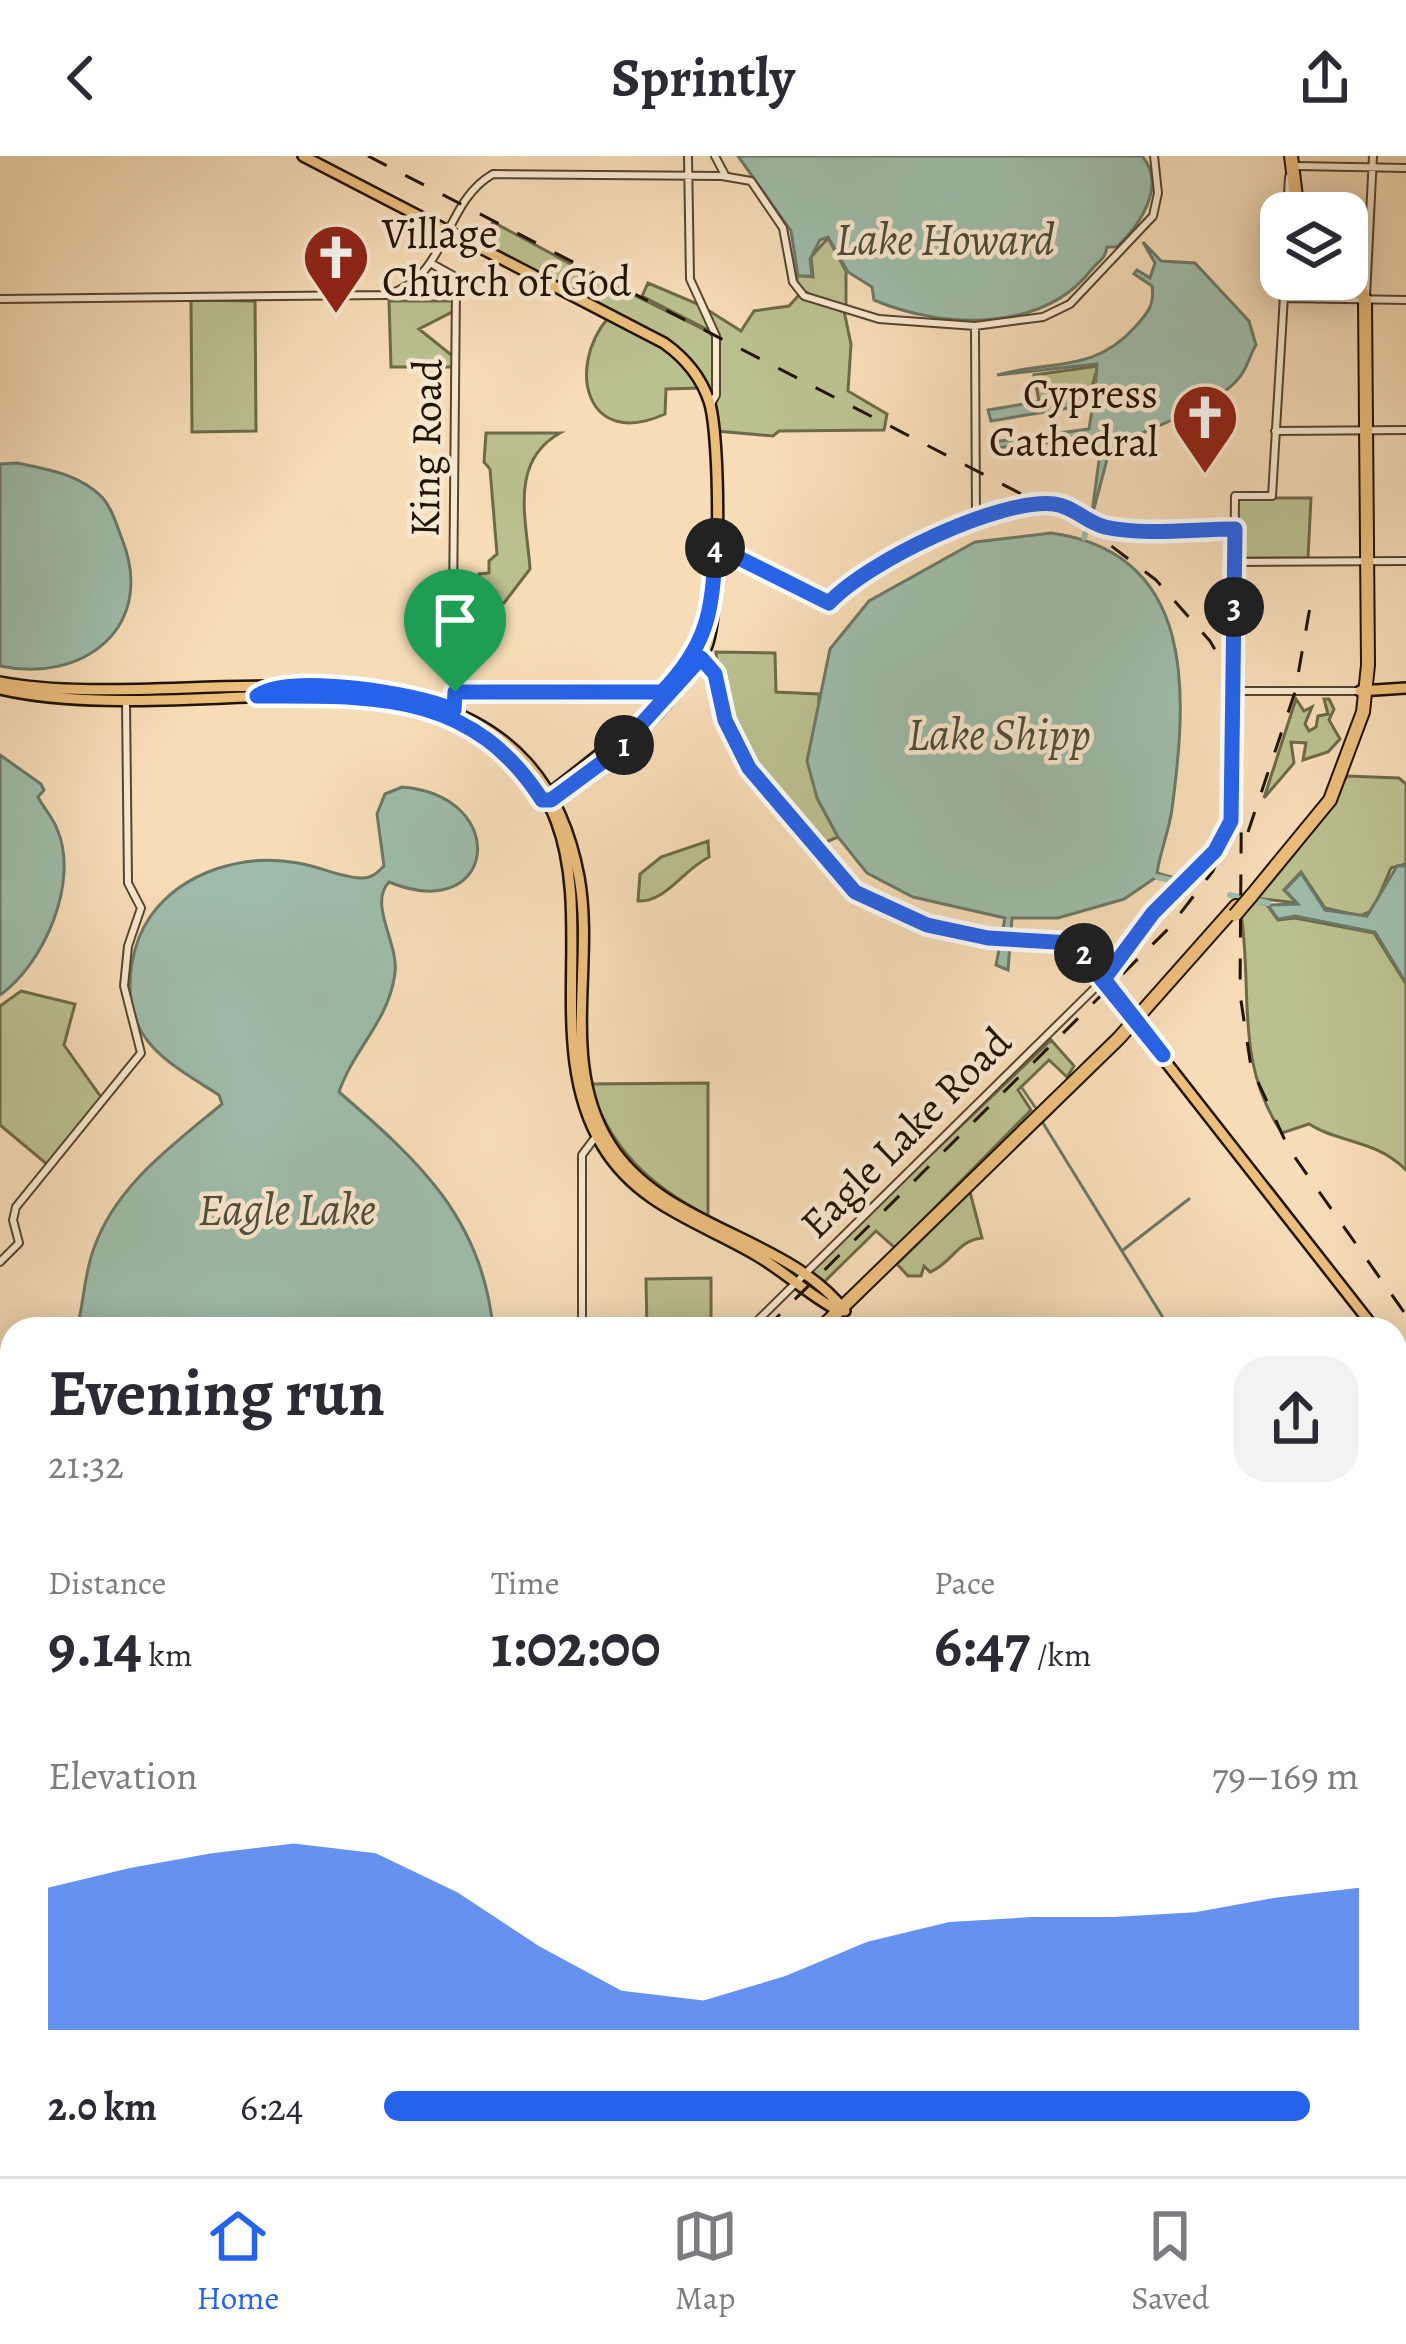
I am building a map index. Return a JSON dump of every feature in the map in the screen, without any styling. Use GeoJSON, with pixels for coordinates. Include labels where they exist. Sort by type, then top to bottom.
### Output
{"type":"FeatureCollection","features":[{"type":"Feature","properties":{"kind":"highway"},"geometry":{"type":"LineString","coordinates":[[834,1317],[1137,1020],[1336,791],[1351,754],[1367,656],[1365,300]]}},
{"type":"Feature","properties":{"kind":"highway"},"geometry":{"type":"LineString","coordinates":[[841,1309],[867,1289],[904,1245],[939,1214]]}},
{"type":"Feature","properties":{"kind":"main road"},"geometry":{"type":"LineString","coordinates":[[303,156],[664,344],[690,366],[710,404],[716,437],[715,596],[698,656],[650,718],[599,768],[547,798]]}},
{"type":"Feature","properties":{"kind":"main road"},"geometry":{"type":"LineString","coordinates":[[547,798],[598,759],[698,656]]}},
{"type":"Feature","properties":{"kind":"main road"},"geometry":{"type":"LineString","coordinates":[[0,685],[215,696],[288,688],[398,692],[453,714],[507,756],[547,798],[573,886],[574,1057],[600,1134],[624,1175],[657,1204],[799,1279],[841,1309]]}},
{"type":"Feature","properties":{"kind":"main road"},"geometry":{"type":"LineString","coordinates":[[310,695],[314,690],[334,688]]}},
{"type":"Feature","properties":{"kind":"main road"},"geometry":{"type":"LineString","coordinates":[[1364,691],[1406,691]]}},
{"type":"Feature","properties":{"kind":"main road"},"geometry":{"type":"LineString","coordinates":[[126,693],[388,698],[453,714]]}},
{"type":"Feature","properties":{"kind":"main road"},"geometry":{"type":"LineString","coordinates":[[650,718],[661,693]]}},
{"type":"Feature","properties":{"kind":"main road"},"geometry":{"type":"LineString","coordinates":[[1137,1020],[1366,1317]]}},
{"type":"Feature","properties":{"kind":"street"},"geometry":{"type":"LineString","coordinates":[[690,156],[692,284],[716,331],[716,395],[710,404]]}},
{"type":"Feature","properties":{"kind":"street"},"geometry":{"type":"LineString","coordinates":[[715,156],[727,178]]}},
{"type":"Feature","properties":{"kind":"street"},"geometry":{"type":"LineString","coordinates":[[0,299],[371,296],[404,289],[432,264],[473,188],[490,176],[727,178],[749,180],[783,228],[800,293],[879,319],[977,328],[1061,310],[1135,237],[1157,205],[1154,156]]}},
{"type":"Feature","properties":{"kind":"street"},"geometry":{"type":"LineString","coordinates":[[1368,266],[1373,156]]}},
{"type":"Feature","properties":{"kind":"street"},"geometry":{"type":"LineString","coordinates":[[1290,165],[1406,168]]}},
{"type":"Feature","properties":{"kind":"street","name":"King Road"},"geometry":{"type":"LineString","coordinates":[[432,264],[456,283],[453,714]]}},
{"type":"Feature","properties":{"kind":"street"},"geometry":{"type":"LineString","coordinates":[[1283,300],[1275,431],[1406,430]]}},
{"type":"Feature","properties":{"kind":"street"},"geometry":{"type":"LineString","coordinates":[[1368,300],[1406,300]]}},
{"type":"Feature","properties":{"kind":"street"},"geometry":{"type":"LineString","coordinates":[[976,520],[977,328]]}},
{"type":"Feature","properties":{"kind":"street","name":"Eagle Lake Road"},"geometry":{"type":"LineString","coordinates":[[761,1317],[1104,979],[1153,913],[1215,851],[1231,821],[1238,691],[1234,674],[1235,496],[1272,496],[1275,431]]}},
{"type":"Feature","properties":{"kind":"street"},"geometry":{"type":"LineString","coordinates":[[966,484],[975,488]]}},
{"type":"Feature","properties":{"kind":"street"},"geometry":{"type":"LineString","coordinates":[[715,546],[831,604],[870,568],[976,520],[1042,505],[1063,506],[1106,527],[1235,529]]}},
{"type":"Feature","properties":{"kind":"street"},"geometry":{"type":"LineString","coordinates":[[1235,562],[1406,561]]}},
{"type":"Feature","properties":{"kind":"street"},"geometry":{"type":"LineString","coordinates":[[698,656],[715,674],[725,720],[744,760],[851,889],[927,925],[1000,938],[1072,943],[1137,1020]]}},
{"type":"Feature","properties":{"kind":"street"},"geometry":{"type":"LineString","coordinates":[[1238,691],[1364,691]]}},
{"type":"Feature","properties":{"kind":"street"},"geometry":{"type":"LineString","coordinates":[[455,692],[661,693]]}},
{"type":"Feature","properties":{"kind":"street"},"geometry":{"type":"LineString","coordinates":[[0,1262],[19,1243],[13,1222],[16,1207],[141,1055],[124,991],[128,946],[141,908],[128,883],[126,693]]}},
{"type":"Feature","properties":{"kind":"street"},"geometry":{"type":"LineString","coordinates":[[582,1317],[582,1155],[600,1134]]}},
{"type":"Feature","properties":{"kind":"green space"},"geometry":{"type":"Polygon","coordinates":[[[493,222],[580,269],[583,299],[480,247],[493,222]]]}},
{"type":"Feature","properties":{"kind":"green space"},"geometry":{"type":"Polygon","coordinates":[[[828,238],[846,271],[846,306],[824,302],[797,287],[797,275],[813,277],[811,257],[828,238]]]}},
{"type":"Feature","properties":{"kind":"green space"},"geometry":{"type":"Polygon","coordinates":[[[583,270],[715,335],[713,400],[673,348],[585,300],[583,270]]]}},
{"type":"Feature","properties":{"kind":"green space"},"geometry":{"type":"Polygon","coordinates":[[[648,283],[700,305],[741,331],[754,311],[789,306],[799,295],[844,311],[851,344],[848,391],[887,414],[884,430],[779,431],[773,436],[717,431],[712,404],[718,335],[642,296],[648,283]]]}},
{"type":"Feature","properties":{"kind":"green space"},"geometry":{"type":"Polygon","coordinates":[[[191,300],[255,301],[256,431],[192,432],[191,300]]]}},
{"type":"Feature","properties":{"kind":"green space"},"geometry":{"type":"Polygon","coordinates":[[[389,301],[454,301],[454,311],[419,329],[455,358],[454,367],[391,367],[389,301]]]}},
{"type":"Feature","properties":{"kind":"green space"},"geometry":{"type":"Polygon","coordinates":[[[608,318],[671,350],[702,388],[666,389],[665,414],[638,422],[617,421],[601,413],[591,398],[588,359],[608,318]]]}},
{"type":"Feature","properties":{"kind":"green space"},"geometry":{"type":"Polygon","coordinates":[[[1098,366],[1090,393],[1039,401],[1034,375],[1098,366]]]}},
{"type":"Feature","properties":{"kind":"green space"},"geometry":{"type":"Polygon","coordinates":[[[486,433],[560,433],[544,445],[527,476],[524,513],[530,569],[504,603],[475,597],[479,574],[489,573],[489,561],[497,554],[490,469],[484,462],[486,433]]]}},
{"type":"Feature","properties":{"kind":"green space"},"geometry":{"type":"Polygon","coordinates":[[[1238,498],[1311,498],[1308,558],[1238,558],[1238,498]]]}},
{"type":"Feature","properties":{"kind":"green space"},"geometry":{"type":"Polygon","coordinates":[[[716,652],[775,653],[776,692],[819,694],[817,798],[838,837],[817,846],[748,757],[726,708],[716,652]]]}},
{"type":"Feature","properties":{"kind":"green space"},"geometry":{"type":"Polygon","coordinates":[[[1296,699],[1304,711],[1312,707],[1305,724],[1309,731],[1316,727],[1318,716],[1328,714],[1324,699],[1329,699],[1334,709],[1329,720],[1340,739],[1328,752],[1303,760],[1306,743],[1291,742],[1294,763],[1264,798],[1296,699]]]}},
{"type":"Feature","properties":{"kind":"green space"},"geometry":{"type":"Polygon","coordinates":[[[1347,776],[1399,778],[1406,784],[1406,864],[1391,868],[1373,910],[1360,916],[1325,908],[1301,872],[1284,890],[1297,903],[1254,898],[1324,816],[1347,776]]]}},
{"type":"Feature","properties":{"kind":"green space"},"geometry":{"type":"Polygon","coordinates":[[[708,841],[709,857],[657,897],[638,901],[640,874],[661,857],[708,841]]]}},
{"type":"Feature","properties":{"kind":"green space"},"geometry":{"type":"Polygon","coordinates":[[[1253,900],[1267,905],[1278,920],[1295,918],[1374,933],[1406,984],[1406,1170],[1382,1152],[1309,1124],[1282,1133],[1267,1106],[1251,1053],[1241,914],[1253,900]]]}},
{"type":"Feature","properties":{"kind":"green space"},"geometry":{"type":"Polygon","coordinates":[[[21,991],[75,1004],[64,1045],[103,1100],[49,1166],[0,1125],[0,1006],[21,991]]]}},
{"type":"Feature","properties":{"kind":"green space"},"geometry":{"type":"Polygon","coordinates":[[[1051,1040],[1074,1066],[1067,1077],[1049,1060],[1018,1090],[1031,1110],[895,1248],[876,1231],[821,1285],[805,1275],[1051,1040]]]}},
{"type":"Feature","properties":{"kind":"green space"},"geometry":{"type":"Polygon","coordinates":[[[708,1083],[708,1216],[634,1163],[608,1128],[589,1084],[708,1083]]]}},
{"type":"Feature","properties":{"kind":"green space"},"geometry":{"type":"Polygon","coordinates":[[[970,1192],[982,1238],[967,1243],[930,1272],[924,1266],[921,1276],[908,1276],[897,1264],[970,1192]]]}},
{"type":"Feature","properties":{"kind":"green space"},"geometry":{"type":"Polygon","coordinates":[[[711,1278],[711,1317],[647,1317],[646,1279],[711,1278]]]}},
{"type":"Feature","properties":{"kind":"water","name":"Lake Howard"},"geometry":{"type":"Polygon","coordinates":[[[738,156],[1142,156],[1152,179],[1148,204],[1126,238],[1117,247],[1107,247],[1071,290],[1019,315],[960,320],[901,310],[874,300],[872,287],[848,272],[828,237],[820,240],[810,259],[812,276],[798,276],[791,231],[738,156]]]}},
{"type":"Feature","properties":{"kind":"water"},"geometry":{"type":"Polygon","coordinates":[[[1143,242],[1161,261],[1195,263],[1249,321],[1256,345],[1241,375],[1227,389],[1110,448],[1091,520],[1100,453],[1094,438],[995,448],[993,442],[1089,429],[1093,404],[991,421],[988,410],[1095,392],[1097,364],[997,375],[1071,363],[1120,342],[1151,304],[1152,286],[1134,274],[1137,270],[1150,278],[1155,263],[1143,242]]]}},
{"type":"Feature","properties":{"kind":"water"},"geometry":{"type":"Polygon","coordinates":[[[17,463],[73,478],[102,497],[116,523],[130,570],[129,598],[121,623],[84,657],[59,666],[0,666],[0,464],[17,463]]]}},
{"type":"Feature","properties":{"kind":"water","name":"Lake Shipp"},"geometry":{"type":"Polygon","coordinates":[[[1051,533],[1099,546],[1134,569],[1158,599],[1172,636],[1180,721],[1172,809],[1157,873],[1185,881],[1155,878],[1124,899],[1058,918],[1012,918],[1008,970],[996,965],[1005,918],[913,897],[867,873],[838,837],[817,798],[807,761],[830,649],[869,601],[975,542],[1051,533]]]}},
{"type":"Feature","properties":{"kind":"water"},"geometry":{"type":"Polygon","coordinates":[[[0,755],[41,784],[44,790],[38,797],[57,829],[64,873],[54,920],[43,943],[0,995],[0,755]]]}},
{"type":"Feature","properties":{"kind":"water","name":"Eagle Lake"},"geometry":{"type":"Polygon","coordinates":[[[402,787],[437,795],[462,812],[475,833],[477,854],[470,874],[452,887],[425,891],[389,882],[383,891],[395,973],[386,1006],[339,1092],[395,1142],[442,1195],[476,1255],[491,1317],[79,1317],[91,1258],[116,1205],[148,1168],[222,1104],[219,1095],[157,1051],[139,1028],[130,977],[144,927],[179,888],[236,864],[278,861],[352,877],[374,875],[384,866],[377,814],[385,794],[402,787]]]}},
{"type":"Feature","properties":{"kind":"water"},"geometry":{"type":"Polygon","coordinates":[[[1397,866],[1406,866],[1406,983],[1375,932],[1295,916],[1278,919],[1268,905],[1298,904],[1285,890],[1301,873],[1325,910],[1367,916],[1397,866]]]}},
{"type":"Feature","properties":{"kind":"waterway"},"geometry":{"type":"LineString","coordinates":[[1084,538],[1090,518]]}},
{"type":"Feature","properties":{"kind":"waterway"},"geometry":{"type":"LineString","coordinates":[[1157,877],[1183,883]]}},
{"type":"Feature","properties":{"kind":"waterway"},"geometry":{"type":"LineString","coordinates":[[1230,895],[1268,903]]}},
{"type":"Feature","properties":{"kind":"waterway"},"geometry":{"type":"LineString","coordinates":[[1022,1088],[1035,1107]]}},
{"type":"Feature","properties":{"kind":"waterway"},"geometry":{"type":"LineString","coordinates":[[1043,1123],[1163,1317]]}},
{"type":"Feature","properties":{"kind":"waterway"},"geometry":{"type":"LineString","coordinates":[[1123,1250],[1189,1199]]}},
{"type":"Feature","properties":{"kind":"railway"},"geometry":{"type":"LineString","coordinates":[[368,156],[1089,529],[1156,580],[1210,641],[1232,679],[1242,722],[1240,994],[1251,1067],[1289,1149],[1406,1315]]}},
{"type":"Feature","properties":{"kind":"railway"},"geometry":{"type":"LineString","coordinates":[[1248,832],[1295,692],[1310,607]]}},
{"type":"Feature","properties":{"kind":"railway"},"geometry":{"type":"LineString","coordinates":[[777,1317],[1169,928],[1213,871],[1236,815]]}},
{"type":"Feature","properties":{"kind":"place","name":"Village Church of God"},"geometry":{"type":"Point","coordinates":[336,316]}},
{"type":"Feature","properties":{"kind":"place","name":"Cypress Cathedral"},"geometry":{"type":"Point","coordinates":[1205,476]}},
{"type":"Feature","properties":{"kind":"route"},"geometry":{"type":"LineString","coordinates":[[1042,505],[1063,506],[1106,527],[1235,529],[1231,821],[1215,851],[1153,913],[1104,979],[1125,1000],[1163,1055],[1072,943],[988,938],[927,925],[873,904],[851,889],[744,760],[725,720],[715,674],[701,658],[616,752],[551,800],[542,800],[517,766],[490,742],[429,708],[374,696],[257,696],[261,691],[288,688],[361,688],[419,697],[454,710],[455,692],[662,692],[696,654],[710,624],[715,546],[829,603],[870,568],[972,520],[1042,505]]}}]}
